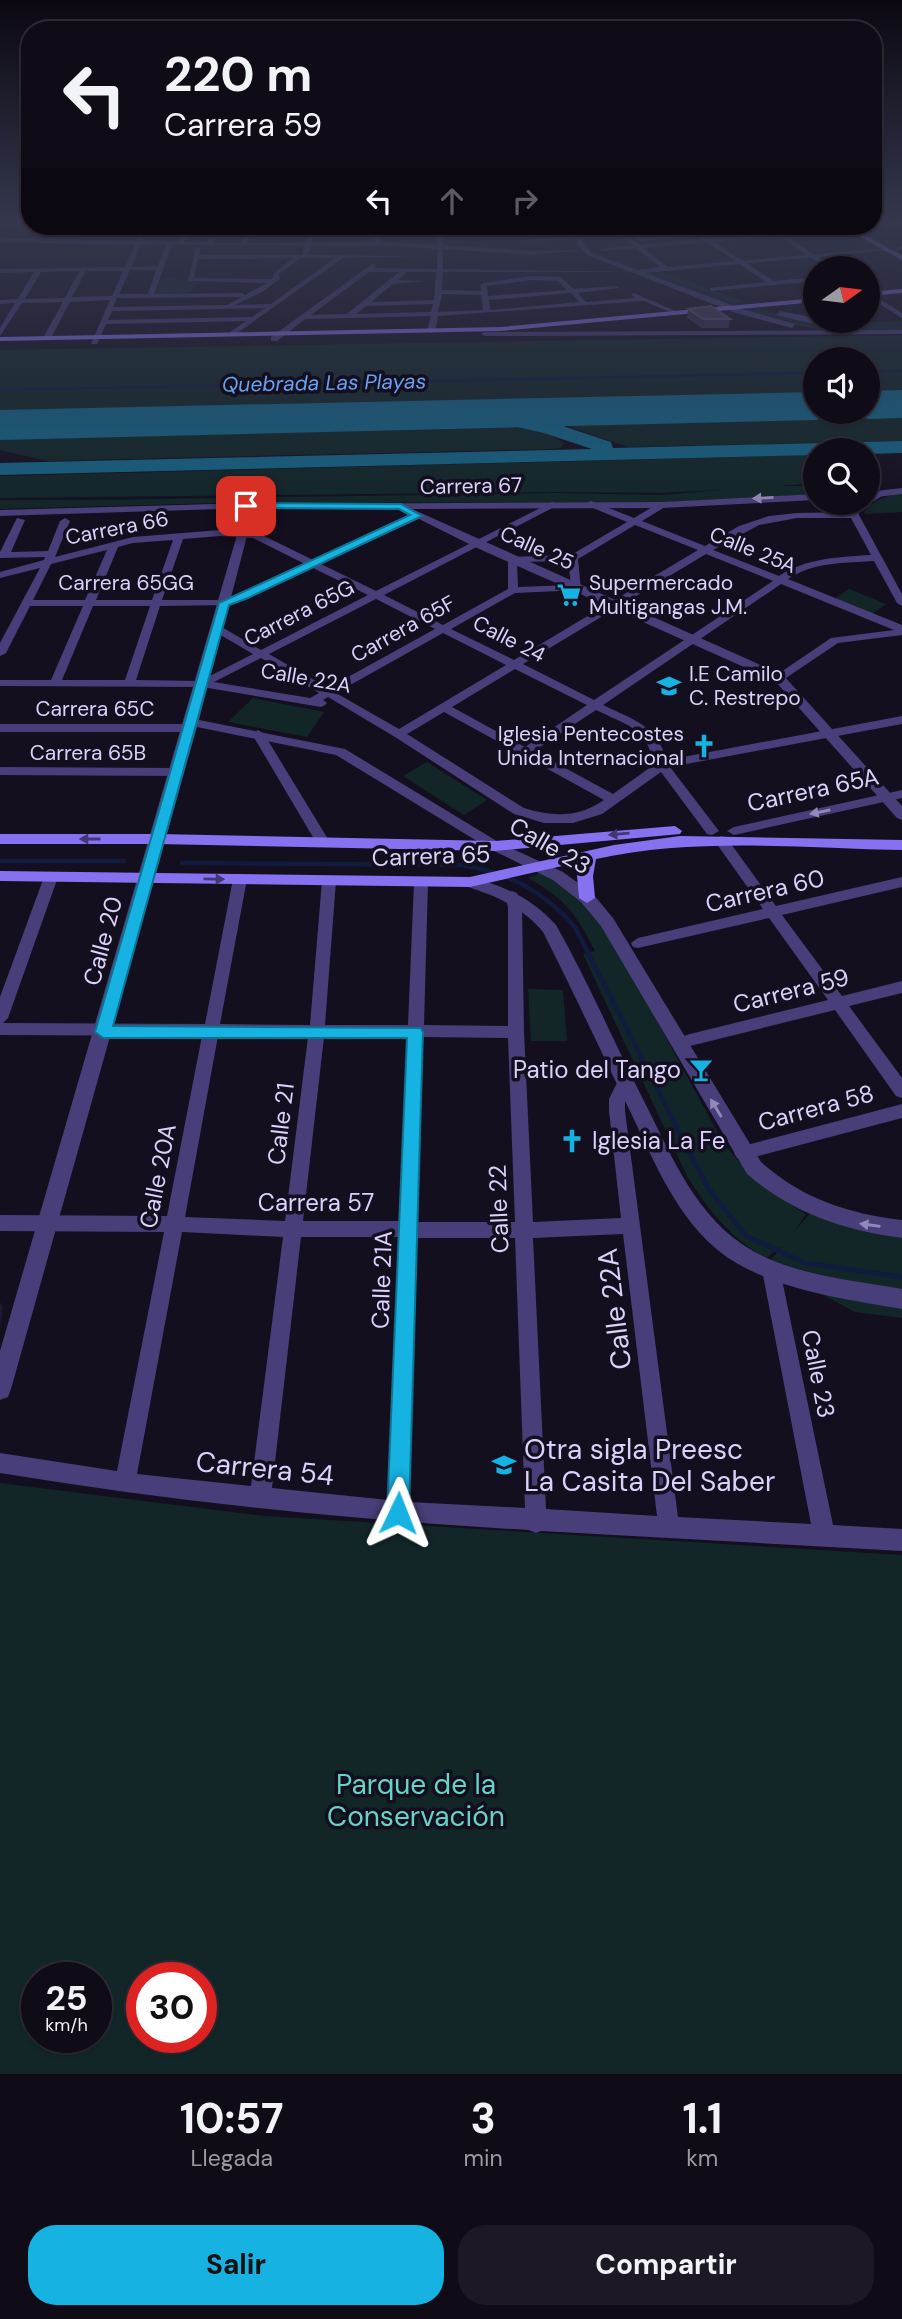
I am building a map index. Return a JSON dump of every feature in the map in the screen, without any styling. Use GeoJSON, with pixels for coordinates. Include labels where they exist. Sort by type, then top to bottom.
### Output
{"type":"FeatureCollection","features":[{"type":"Feature","properties":{"kind":"main road"},"geometry":{"type":"LineString","coordinates":[[0,339],[96,340],[431,331],[528,327],[615,319]]}},
{"type":"Feature","properties":{"kind":"main road"},"geometry":{"type":"LineString","coordinates":[[0,339],[96,340],[233,334],[485,334],[658,319]]}},
{"type":"Feature","properties":{"kind":"main road","name":"Carrera 65"},"geometry":{"type":"LineString","coordinates":[[0,876],[470,881],[589,856],[734,831],[858,837],[902,832]]}},
{"type":"Feature","properties":{"kind":"main road","name":"Carrera 65"},"geometry":{"type":"LineString","coordinates":[[0,839],[158,839],[324,845],[495,846],[632,832],[902,845]]}},
{"type":"Feature","properties":{"kind":"main road"},"geometry":{"type":"LineString","coordinates":[[587,898],[585,876],[589,856]]}},
{"type":"Feature","properties":{"kind":"street"},"geometry":{"type":"LineString","coordinates":[[0,339],[11,319]]}},
{"type":"Feature","properties":{"kind":"street"},"geometry":{"type":"LineString","coordinates":[[47,338],[57,319]]}},
{"type":"Feature","properties":{"kind":"street"},"geometry":{"type":"LineString","coordinates":[[96,340],[104,319]]}},
{"type":"Feature","properties":{"kind":"street"},"geometry":{"type":"LineString","coordinates":[[103,322],[255,319]]}},
{"type":"Feature","properties":{"kind":"street"},"geometry":{"type":"LineString","coordinates":[[233,334],[255,319]]}},
{"type":"Feature","properties":{"kind":"street"},"geometry":{"type":"LineString","coordinates":[[278,336],[301,319]]}},
{"type":"Feature","properties":{"kind":"street"},"geometry":{"type":"LineString","coordinates":[[431,331],[434,319]]}},
{"type":"Feature","properties":{"kind":"street"},"geometry":{"type":"LineString","coordinates":[[764,319],[803,327]]}},
{"type":"Feature","properties":{"kind":"street"},"geometry":{"type":"LineString","coordinates":[[889,320],[897,319]]}},
{"type":"Feature","properties":{"kind":"street"},"geometry":{"type":"LineString","coordinates":[[880,332],[902,332]]}},
{"type":"Feature","properties":{"kind":"street"},"geometry":{"type":"LineString","coordinates":[[485,334],[832,333]]}},
{"type":"Feature","properties":{"kind":"street"},"geometry":{"type":"LineString","coordinates":[[880,494],[902,491]]}},
{"type":"Feature","properties":{"kind":"street","name":"Carrera 67"},"geometry":{"type":"LineString","coordinates":[[0,513],[250,506],[662,505],[803,498]]}},
{"type":"Feature","properties":{"kind":"street","name":"Carrera 65G"},"geometry":{"type":"LineString","coordinates":[[0,683],[202,684],[555,504]]}},
{"type":"Feature","properties":{"kind":"street","name":"Calle 25A"},"geometry":{"type":"LineString","coordinates":[[591,504],[902,631]]}},
{"type":"Feature","properties":{"kind":"street"},"geometry":{"type":"LineString","coordinates":[[513,590],[512,559],[573,558],[662,505]]}},
{"type":"Feature","properties":{"kind":"street","name":"Calle 20"},"geometry":{"type":"LineString","coordinates":[[0,1389],[50,1223],[250,506]]}},
{"type":"Feature","properties":{"kind":"street","name":"Calle 25"},"geometry":{"type":"LineString","coordinates":[[401,506],[479,545],[779,678],[830,734],[895,796],[902,814]]}},
{"type":"Feature","properties":{"kind":"street"},"geometry":{"type":"LineString","coordinates":[[418,516],[439,506]]}},
{"type":"Feature","properties":{"kind":"street"},"geometry":{"type":"LineString","coordinates":[[399,734],[742,528],[764,520],[803,515]]}},
{"type":"Feature","properties":{"kind":"street"},"geometry":{"type":"LineString","coordinates":[[857,515],[876,558],[902,603]]}},
{"type":"Feature","properties":{"kind":"street","name":"Carrera 65GG"},"geometry":{"type":"LineString","coordinates":[[26,603],[224,603],[418,516]]}},
{"type":"Feature","properties":{"kind":"street"},"geometry":{"type":"LineString","coordinates":[[20,520],[3,555],[50,558]]}},
{"type":"Feature","properties":{"kind":"street"},"geometry":{"type":"LineString","coordinates":[[0,653],[50,558],[65,521]]}},
{"type":"Feature","properties":{"kind":"street","name":"Carrera 66"},"geometry":{"type":"LineString","coordinates":[[0,575],[50,558],[114,544],[179,535],[244,533]]}},
{"type":"Feature","properties":{"kind":"street","name":"Calle 24"},"geometry":{"type":"LineString","coordinates":[[244,533],[275,544],[650,734],[662,765],[773,912],[902,1091]]}},
{"type":"Feature","properties":{"kind":"street"},"geometry":{"type":"LineString","coordinates":[[129,684],[179,535]]}},
{"type":"Feature","properties":{"kind":"street"},"geometry":{"type":"LineString","coordinates":[[55,684],[114,544]]}},
{"type":"Feature","properties":{"kind":"street"},"geometry":{"type":"LineString","coordinates":[[573,558],[577,588]]}},
{"type":"Feature","properties":{"kind":"street"},"geometry":{"type":"LineString","coordinates":[[527,751],[806,565],[876,558]]}},
{"type":"Feature","properties":{"kind":"street","name":"Carrera 65F"},"geometry":{"type":"LineString","coordinates":[[311,702],[513,590],[577,588]]}},
{"type":"Feature","properties":{"kind":"street"},"geometry":{"type":"LineString","coordinates":[[779,678],[868,615]]}},
{"type":"Feature","properties":{"kind":"street","name":"Calle 23"},"geometry":{"type":"LineString","coordinates":[[216,628],[399,734],[519,811],[544,819],[563,820],[597,811],[614,800]]}},
{"type":"Feature","properties":{"kind":"street"},"geometry":{"type":"LineString","coordinates":[[835,640],[902,631]]}},
{"type":"Feature","properties":{"kind":"street","name":"Calle 22A"},"geometry":{"type":"LineString","coordinates":[[202,684],[360,711]]}},
{"type":"Feature","properties":{"kind":"street"},"geometry":{"type":"LineString","coordinates":[[444,706],[614,800],[662,765],[902,720]]}},
{"type":"Feature","properties":{"kind":"street","name":"Calle 23"},"geometry":{"type":"LineString","coordinates":[[190,725],[258,734],[340,752],[495,846],[544,867],[587,898],[617,938],[743,1153],[771,1184],[790,1197],[838,1219],[902,1229]]}},
{"type":"Feature","properties":{"kind":"street","name":"Carrera 65C"},"geometry":{"type":"LineString","coordinates":[[0,728],[190,725]]}},
{"type":"Feature","properties":{"kind":"street"},"geometry":{"type":"LineString","coordinates":[[258,734],[324,845]]}},
{"type":"Feature","properties":{"kind":"street","name":"Carrera 65B"},"geometry":{"type":"LineString","coordinates":[[0,771],[177,772]]}},
{"type":"Feature","properties":{"kind":"street","name":"Carrera 65A"},"geometry":{"type":"LineString","coordinates":[[734,831],[895,796]]}},
{"type":"Feature","properties":{"kind":"street"},"geometry":{"type":"LineString","coordinates":[[0,1018],[51,877]]}},
{"type":"Feature","properties":{"kind":"street","name":"Calle 20A"},"geometry":{"type":"LineString","coordinates":[[125,1483],[240,879]]}},
{"type":"Feature","properties":{"kind":"street","name":"Calle 21"},"geometry":{"type":"LineString","coordinates":[[260,1496],[317,1031],[329,881]]}},
{"type":"Feature","properties":{"kind":"street"},"geometry":{"type":"LineString","coordinates":[[470,881],[512,895],[527,905],[550,929],[682,1195],[720,1239],[743,1256],[771,1270],[838,1287],[902,1299]]}},
{"type":"Feature","properties":{"kind":"street","name":"Calle 21A"},"geometry":{"type":"LineString","coordinates":[[398,1513],[421,882]]}},
{"type":"Feature","properties":{"kind":"street","name":"Carrera 60"},"geometry":{"type":"LineString","coordinates":[[638,943],[902,882]]}},
{"type":"Feature","properties":{"kind":"street","name":"Calle 22"},"geometry":{"type":"LineString","coordinates":[[512,895],[515,907],[516,1032],[536,1522]]}},
{"type":"Feature","properties":{"kind":"street","name":"Carrera 59"},"geometry":{"type":"LineString","coordinates":[[690,1040],[902,987]]}},
{"type":"Feature","properties":{"kind":"street"},"geometry":{"type":"LineString","coordinates":[[0,1029],[103,1032],[516,1032]]}},
{"type":"Feature","properties":{"kind":"street","name":"Calle 22A"},"geometry":{"type":"LineString","coordinates":[[625,1084],[617,1099],[617,1111],[669,1528]]}},
{"type":"Feature","properties":{"kind":"street","name":"Carrera 58"},"geometry":{"type":"LineString","coordinates":[[743,1153],[902,1111]]}},
{"type":"Feature","properties":{"kind":"street","name":"Carrera 57"},"geometry":{"type":"LineString","coordinates":[[0,1223],[174,1224],[293,1229],[523,1230],[632,1226]]}},
{"type":"Feature","properties":{"kind":"street","name":"Calle 23"},"geometry":{"type":"LineString","coordinates":[[771,1270],[824,1535]]}},
{"type":"Feature","properties":{"kind":"street","name":"Carrera 54"},"geometry":{"type":"LineString","coordinates":[[0,1462],[125,1483],[398,1513],[902,1541]]}},
{"type":"Feature","properties":{"kind":"green space"},"geometry":{"type":"Polygon","coordinates":[[[772,319],[803,319],[803,327],[793,325],[772,319]]]}},
{"type":"Feature","properties":{"kind":"green space"},"geometry":{"type":"Polygon","coordinates":[[[880,321],[902,321],[902,330],[880,330],[880,321]]]}},
{"type":"Feature","properties":{"kind":"green space"},"geometry":{"type":"Polygon","coordinates":[[[902,335],[902,394],[880,395],[880,347],[803,347],[803,396],[0,414],[0,350],[902,335]]]}},
{"type":"Feature","properties":{"kind":"green space"},"geometry":{"type":"Polygon","coordinates":[[[902,413],[902,441],[880,441],[880,438],[803,438],[803,443],[628,447],[559,423],[803,416],[803,424],[880,424],[880,414],[902,413]]]}},
{"type":"Feature","properties":{"kind":"green space"},"geometry":{"type":"Polygon","coordinates":[[[495,423],[551,435],[564,443],[561,448],[551,449],[48,461],[0,450],[0,434],[495,423]]]}},
{"type":"Feature","properties":{"kind":"green space"},"geometry":{"type":"Polygon","coordinates":[[[803,455],[803,484],[781,486],[803,486],[803,495],[652,503],[258,502],[0,509],[0,500],[553,493],[665,495],[719,490],[658,493],[553,492],[0,498],[0,476],[803,455]]]}},
{"type":"Feature","properties":{"kind":"green space"},"geometry":{"type":"Polygon","coordinates":[[[902,493],[902,512],[880,513],[880,500],[902,493]]]}},
{"type":"Feature","properties":{"kind":"green space"},"geometry":{"type":"Polygon","coordinates":[[[849,589],[886,604],[872,614],[834,599],[849,589]]]}},
{"type":"Feature","properties":{"kind":"green space"},"geometry":{"type":"Polygon","coordinates":[[[253,698],[324,712],[307,737],[228,722],[253,698]]]}},
{"type":"Feature","properties":{"kind":"green space"},"geometry":{"type":"Polygon","coordinates":[[[427,762],[487,800],[464,815],[403,776],[427,762]]]}},
{"type":"Feature","properties":{"kind":"green space"},"geometry":{"type":"Polygon","coordinates":[[[546,870],[601,919],[724,1144],[762,1183],[806,1214],[794,1232],[813,1210],[902,1227],[902,1318],[855,1312],[767,1265],[782,1246],[765,1259],[730,1232],[703,1201],[687,1176],[583,954],[595,951],[588,938],[575,916],[560,900],[528,878],[546,870]]]}},
{"type":"Feature","properties":{"kind":"green space"},"geometry":{"type":"Polygon","coordinates":[[[528,989],[563,990],[567,1041],[531,1041],[528,989]]]}},
{"type":"Feature","properties":{"kind":"green space","name":"Parque de la Conservación"},"geometry":{"type":"Polygon","coordinates":[[[0,1483],[264,1516],[902,1555],[902,2074],[0,2074],[0,1483]]]}},
{"type":"Feature","properties":{"kind":"waterway"},"geometry":{"type":"LineString","coordinates":[[782,319],[816,325],[902,325]]}},
{"type":"Feature","properties":{"kind":"waterway","name":"Quebrada Las Playas"},"geometry":{"type":"LineString","coordinates":[[880,372],[902,371]]}},
{"type":"Feature","properties":{"kind":"waterway","name":"Quebrada Las Playas"},"geometry":{"type":"LineString","coordinates":[[0,390],[803,373]]}},
{"type":"Feature","properties":{"kind":"waterway"},"geometry":{"type":"LineString","coordinates":[[0,861],[124,861]]}},
{"type":"Feature","properties":{"kind":"waterway"},"geometry":{"type":"LineString","coordinates":[[182,863],[462,865],[495,873],[524,886],[551,903],[575,927],[672,1118]]}},
{"type":"Feature","properties":{"kind":"waterway"},"geometry":{"type":"LineString","coordinates":[[671,1116],[708,1188],[746,1236],[805,1263],[902,1277]]}},
{"type":"Feature","properties":{"kind":"taxiway"},"geometry":{"type":"LineString","coordinates":[[487,414],[553,429],[604,446]]}},
{"type":"Feature","properties":{"kind":"taxiway"},"geometry":{"type":"LineString","coordinates":[[0,469],[902,447]]}},
{"type":"Feature","properties":{"kind":"runway"},"geometry":{"type":"LineString","coordinates":[[880,405],[902,404]]}},
{"type":"Feature","properties":{"kind":"runway"},"geometry":{"type":"LineString","coordinates":[[0,425],[803,406]]}},
{"type":"Feature","properties":{"kind":"place","name":"Supermercado Multigangas J.M."},"geometry":{"type":"Point","coordinates":[569,595]}},
{"type":"Feature","properties":{"kind":"place","name":"I.E Camilo C. Restrepo"},"geometry":{"type":"Point","coordinates":[669,686]}},
{"type":"Feature","properties":{"kind":"place","name":"Iglesia Pentecostes Unida Internacional"},"geometry":{"type":"Point","coordinates":[704,746]}},
{"type":"Feature","properties":{"kind":"place","name":"Patio del Tango"},"geometry":{"type":"Point","coordinates":[701,1070]}},
{"type":"Feature","properties":{"kind":"place","name":"Iglesia La Fe"},"geometry":{"type":"Point","coordinates":[572,1141]}},
{"type":"Feature","properties":{"kind":"place","name":"Otra sigla Preesc La Casita Del Saber"},"geometry":{"type":"Point","coordinates":[504,1465]}},
{"type":"Feature","properties":{"kind":"route"},"geometry":{"type":"LineString","coordinates":[[246,506],[401,506],[418,516],[224,603],[103,1032],[415,1032],[398,1513]]}}]}
